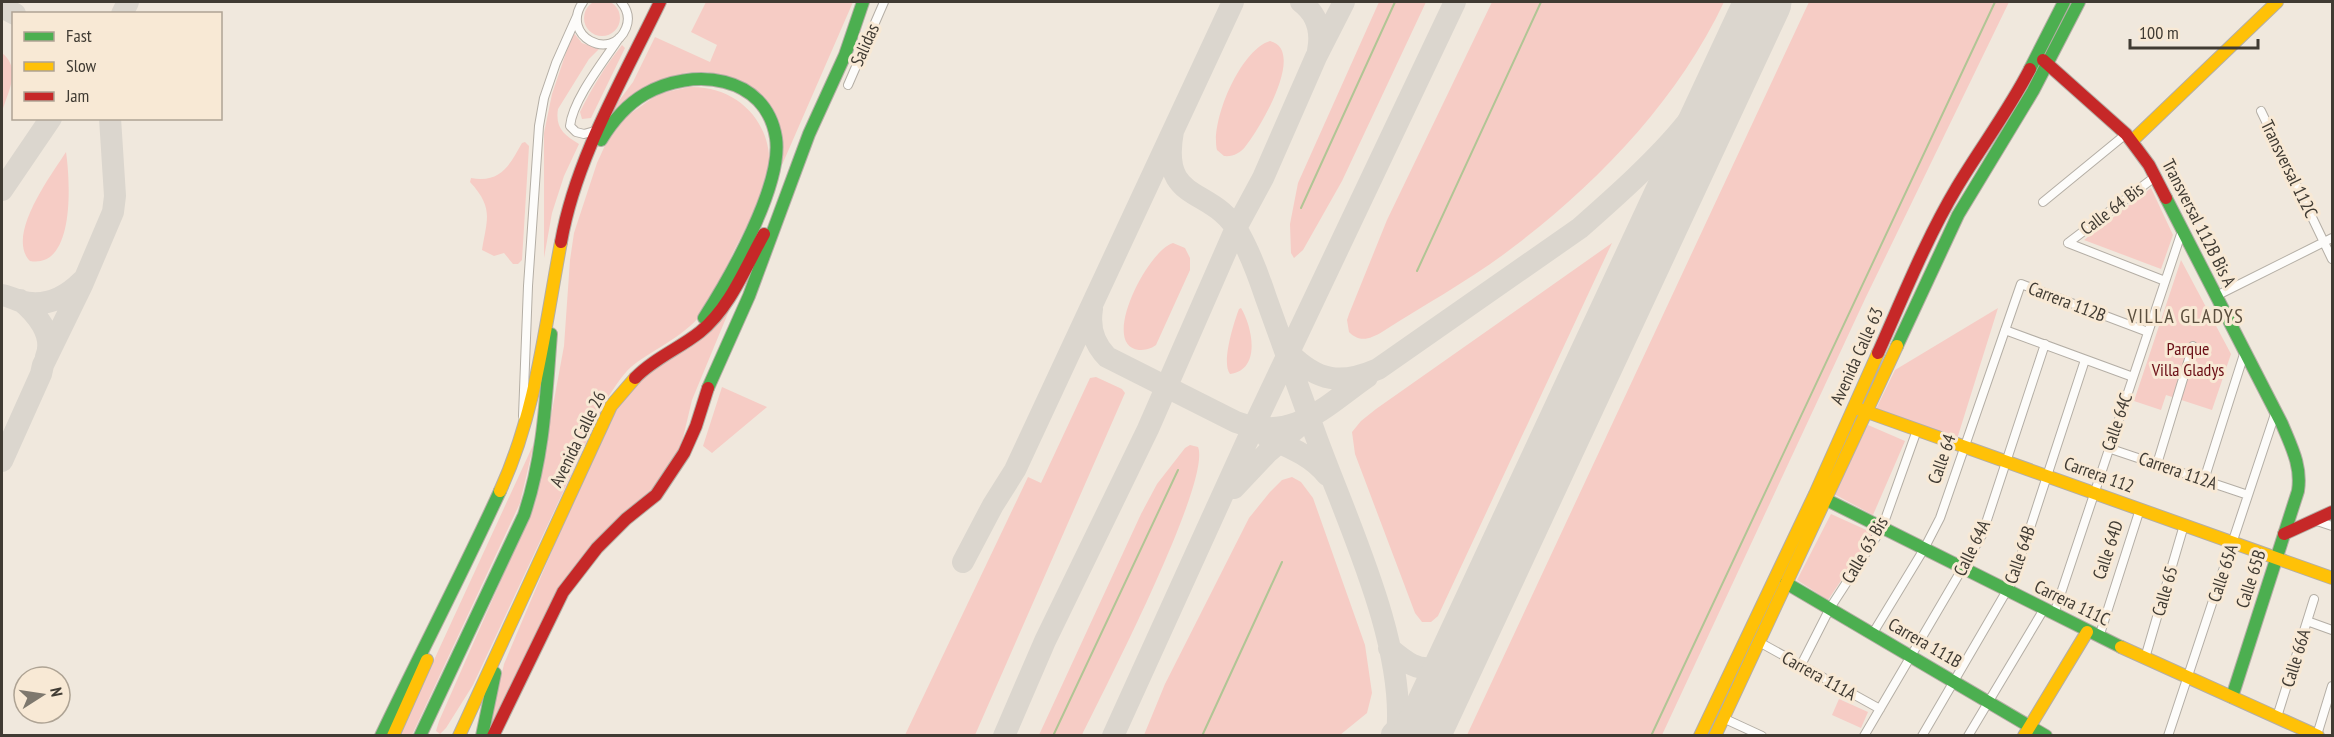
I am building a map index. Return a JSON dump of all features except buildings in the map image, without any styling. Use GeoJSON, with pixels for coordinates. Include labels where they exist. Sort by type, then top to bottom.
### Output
{"type":"FeatureCollection","features":[{"type":"Feature","properties":{"kind":"main road","name":"Avenida Calle 26"},"geometry":{"type":"LineString","coordinates":[[393,735],[523,438],[567,207],[598,130],[660,2]]}},
{"type":"Feature","properties":{"kind":"main road","name":"Avenida Calle 26"},"geometry":{"type":"LineString","coordinates":[[493,735],[563,592],[597,548],[626,519],[656,495],[681,459],[696,426],[710,380],[748,296],[809,134],[845,56],[863,2]]}},
{"type":"Feature","properties":{"kind":"main road","name":"Avenida Calle 63"},"geometry":{"type":"LineString","coordinates":[[1700,735],[1820,497],[1860,409],[1941,217],[1957,187],[2015,98],[2064,2]]}},
{"type":"Feature","properties":{"kind":"main road","name":"Avenida Calle 63"},"geometry":{"type":"LineString","coordinates":[[1860,409],[1958,215],[2048,64],[2079,2]]}},
{"type":"Feature","properties":{"kind":"main road"},"geometry":{"type":"LineString","coordinates":[[2129,138],[2277,2]]}},
{"type":"Feature","properties":{"kind":"main road","name":"Transversal 112B Bis A"},"geometry":{"type":"LineString","coordinates":[[2038,55],[2129,138],[2156,176],[2182,231],[2276,410],[2292,445],[2300,471]]}},
{"type":"Feature","properties":{"kind":"main road"},"geometry":{"type":"LineString","coordinates":[[580,172],[605,133],[618,118],[644,95],[670,84],[691,79],[723,80],[745,88],[765,109],[777,139],[777,153],[770,186],[716,299],[687,341]]}},
{"type":"Feature","properties":{"kind":"main road","name":"Avenida Calle 26"},"geometry":{"type":"LineString","coordinates":[[459,735],[611,406],[637,375],[687,341],[707,325],[720,310],[783,198]]}},
{"type":"Feature","properties":{"kind":"main road","name":"Avenida Calle 26"},"geometry":{"type":"LineString","coordinates":[[420,735],[524,515],[533,490],[543,430],[559,246]]}},
{"type":"Feature","properties":{"kind":"main road","name":"Carrera 112"},"geometry":{"type":"LineString","coordinates":[[1860,409],[2332,578]]}},
{"type":"Feature","properties":{"kind":"main road","name":"Calle 65B"},"geometry":{"type":"LineString","coordinates":[[2232,697],[2298,491],[2300,471]]}},
{"type":"Feature","properties":{"kind":"main road","name":"Avenida Calle 63"},"geometry":{"type":"LineString","coordinates":[[1715,735],[1786,583],[1820,497]]}},
{"type":"Feature","properties":{"kind":"main road","name":"Carrera 111C"},"geometry":{"type":"LineString","coordinates":[[1820,497],[2093,634],[2317,735]]}},
{"type":"Feature","properties":{"kind":"main road"},"geometry":{"type":"LineString","coordinates":[[2284,534],[2332,512]]}},
{"type":"Feature","properties":{"kind":"main road","name":"Avenida Calle 26"},"geometry":{"type":"LineString","coordinates":[[381,735],[467,564]]}},
{"type":"Feature","properties":{"kind":"main road","name":"Carrera 111B"},"geometry":{"type":"LineString","coordinates":[[1786,583],[1988,701],[2027,731],[2046,735]]}},
{"type":"Feature","properties":{"kind":"main road"},"geometry":{"type":"LineString","coordinates":[[482,735],[493,680],[510,627]]}},
{"type":"Feature","properties":{"kind":"main road","name":"Calle 64D"},"geometry":{"type":"LineString","coordinates":[[2027,731],[2093,634]]}},
{"type":"Feature","properties":{"kind":"main road"},"geometry":{"type":"LineString","coordinates":[[432,735],[450,675]]}},
{"type":"Feature","properties":{"kind":"main road"},"geometry":{"type":"LineString","coordinates":[[449,735],[469,713]]}},
{"type":"Feature","properties":{"kind":"street","name":"Avenida Calle 26"},"geometry":{"type":"LineString","coordinates":[[523,438],[528,286],[539,126],[544,98],[556,63],[583,2]]}},
{"type":"Feature","properties":{"kind":"street"},"geometry":{"type":"LineString","coordinates":[[598,130],[580,134],[572,129],[571,120],[583,94],[627,23],[627,15],[621,2]]}},
{"type":"Feature","properties":{"kind":"street","name":"Salidas"},"geometry":{"type":"LineString","coordinates":[[848,85],[884,3]]}},
{"type":"Feature","properties":{"kind":"street"},"geometry":{"type":"LineString","coordinates":[[577,16],[581,33],[586,39],[603,44],[619,38]]}},
{"type":"Feature","properties":{"kind":"street","name":"Transversal 112C"},"geometry":{"type":"LineString","coordinates":[[2261,111],[2328,240],[2332,259]]}},
{"type":"Feature","properties":{"kind":"street"},"geometry":{"type":"LineString","coordinates":[[2043,202],[2129,138]]}},
{"type":"Feature","properties":{"kind":"street","name":"Calle 64 Bis"},"geometry":{"type":"LineString","coordinates":[[2156,176],[2068,243],[2165,281]]}},
{"type":"Feature","properties":{"kind":"street","name":"Calle 64C"},"geometry":{"type":"LineString","coordinates":[[1968,735],[2048,612],[2093,492],[2182,231]]}},
{"type":"Feature","properties":{"kind":"street"},"geometry":{"type":"LineString","coordinates":[[2216,296],[2328,240]]}},
{"type":"Feature","properties":{"kind":"street","name":"Carrera 112B"},"geometry":{"type":"LineString","coordinates":[[2021,284],[2148,332]]}},
{"type":"Feature","properties":{"kind":"street","name":"Calle 64"},"geometry":{"type":"LineString","coordinates":[[1873,633],[1940,518],[2021,284]]}},
{"type":"Feature","properties":{"kind":"street"},"geometry":{"type":"LineString","coordinates":[[2005,330],[2133,377]]}},
{"type":"Feature","properties":{"kind":"street","name":"Calle 64A"},"geometry":{"type":"LineString","coordinates":[[1864,735],[1982,535],[2045,344]]}},
{"type":"Feature","properties":{"kind":"street"},"geometry":{"type":"LineString","coordinates":[[2157,464],[2193,346]]}},
{"type":"Feature","properties":{"kind":"street"},"geometry":{"type":"LineString","coordinates":[[2204,480],[2245,351]]}},
{"type":"Feature","properties":{"kind":"street","name":"Calle 64B"},"geometry":{"type":"LineString","coordinates":[[1922,735],[2008,591],[2085,360]]}},
{"type":"Feature","properties":{"kind":"street","name":"Calle 65A"},"geometry":{"type":"LineString","coordinates":[[2168,735],[2276,410]]}},
{"type":"Feature","properties":{"kind":"street","name":"Calle 63 Bis"},"geometry":{"type":"LineString","coordinates":[[1801,665],[1830,608],[1882,528],[1917,430]]}},
{"type":"Feature","properties":{"kind":"street","name":"Carrera 112A"},"geometry":{"type":"LineString","coordinates":[[2108,448],[2248,495]]}},
{"type":"Feature","properties":{"kind":"street","name":"Calle 64D"},"geometry":{"type":"LineString","coordinates":[[2093,634],[2140,509]]}},
{"type":"Feature","properties":{"kind":"street"},"geometry":{"type":"LineString","coordinates":[[2314,520],[2332,526]]}},
{"type":"Feature","properties":{"kind":"street","name":"Calle 65"},"geometry":{"type":"LineString","coordinates":[[2145,658],[2184,525]]}},
{"type":"Feature","properties":{"kind":"street","name":"Calle 66A"},"geometry":{"type":"LineString","coordinates":[[2277,717],[2314,599]]}},
{"type":"Feature","properties":{"kind":"street"},"geometry":{"type":"LineString","coordinates":[[2307,621],[2332,630]]}},
{"type":"Feature","properties":{"kind":"street","name":"Carrera 111A"},"geometry":{"type":"LineString","coordinates":[[1759,642],[1880,710]]}},
{"type":"Feature","properties":{"kind":"street"},"geometry":{"type":"LineString","coordinates":[[2317,735],[2332,686]]}},
{"type":"Feature","properties":{"kind":"street"},"geometry":{"type":"LineString","coordinates":[[1723,718],[1762,735]]}},
{"type":"Feature","properties":{"kind":"green space"},"geometry":{"type":"Polygon","coordinates":[[[602,0],[615,5],[620,18],[615,31],[602,36],[589,31],[584,18],[589,5],[602,0]]]}},
{"type":"Feature","properties":{"kind":"green space"},"geometry":{"type":"Polygon","coordinates":[[[706,2],[853,2],[782,165],[772,113],[708,72],[684,73],[606,118],[633,82],[655,37],[710,62],[717,45],[691,32],[706,2]]]}},
{"type":"Feature","properties":{"kind":"green space"},"geometry":{"type":"Polygon","coordinates":[[[1379,2],[1426,2],[1342,181],[1303,250],[1294,258],[1291,253],[1290,224],[1298,183],[1379,2]]]}},
{"type":"Feature","properties":{"kind":"green space"},"geometry":{"type":"Polygon","coordinates":[[[1492,2],[1724,2],[1684,72],[1660,104],[1635,136],[1578,193],[1516,245],[1467,279],[1378,334],[1365,339],[1357,338],[1349,332],[1347,320],[1349,314],[1387,220],[1492,2]]]}},
{"type":"Feature","properties":{"kind":"green space"},"geometry":{"type":"Polygon","coordinates":[[[1809,2],[2009,2],[1865,299],[1662,735],[1467,735],[1809,2]]]}},
{"type":"Feature","properties":{"kind":"green space"},"geometry":{"type":"Polygon","coordinates":[[[573,32],[582,43],[599,49],[589,59],[558,109],[559,126],[579,144],[564,176],[552,213],[544,258],[544,133],[552,94],[573,32]]]}},
{"type":"Feature","properties":{"kind":"green space"},"geometry":{"type":"Polygon","coordinates":[[[1270,41],[1280,47],[1284,59],[1277,91],[1260,125],[1245,147],[1236,154],[1224,156],[1217,150],[1216,138],[1218,122],[1230,88],[1248,58],[1259,47],[1270,41]]]}},
{"type":"Feature","properties":{"kind":"green space"},"geometry":{"type":"Polygon","coordinates":[[[622,45],[625,48],[591,118],[582,119],[580,112],[589,94],[622,45]]]}},
{"type":"Feature","properties":{"kind":"green space"},"geometry":{"type":"Polygon","coordinates":[[[2,53],[11,66],[12,81],[2,112],[2,53]]]}},
{"type":"Feature","properties":{"kind":"green space"},"geometry":{"type":"Polygon","coordinates":[[[689,87],[708,88],[726,94],[741,103],[753,115],[768,147],[769,165],[763,193],[706,308],[681,334],[631,367],[606,400],[473,685],[440,734],[436,731],[439,721],[535,503],[564,346],[574,233],[597,163],[607,141],[623,119],[658,94],[689,87]]]}},
{"type":"Feature","properties":{"kind":"green space"},"geometry":{"type":"Polygon","coordinates":[[[525,142],[529,146],[522,260],[518,264],[513,264],[504,253],[494,256],[482,250],[487,222],[486,207],[478,191],[470,182],[471,178],[490,178],[503,171],[525,142]]]}},
{"type":"Feature","properties":{"kind":"green space"},"geometry":{"type":"Polygon","coordinates":[[[66,152],[69,182],[67,220],[63,237],[56,251],[45,260],[30,261],[24,250],[23,237],[27,221],[33,205],[66,152]]]}},
{"type":"Feature","properties":{"kind":"green space"},"geometry":{"type":"Polygon","coordinates":[[[2151,188],[2173,235],[2161,269],[2084,240],[2151,188]]]}},
{"type":"Feature","properties":{"kind":"green space"},"geometry":{"type":"Polygon","coordinates":[[[1173,243],[1185,248],[1190,258],[1190,270],[1156,345],[1139,350],[1128,345],[1124,333],[1125,316],[1140,279],[1162,250],[1173,243]]]}},
{"type":"Feature","properties":{"kind":"green space"},"geometry":{"type":"Polygon","coordinates":[[[1612,243],[1438,616],[1431,622],[1422,622],[1415,613],[1355,454],[1352,432],[1376,409],[1612,243]]]}},
{"type":"Feature","properties":{"kind":"green space","name":"Parque Villa Gladys"},"geometry":{"type":"Polygon","coordinates":[[[2181,260],[2231,354],[2212,410],[2166,395],[2161,410],[2134,401],[2181,260]]]}},
{"type":"Feature","properties":{"kind":"green space"},"geometry":{"type":"Polygon","coordinates":[[[731,306],[692,400],[682,442],[668,473],[557,592],[488,732],[504,664],[556,541],[622,398],[628,390],[731,306]]]}},
{"type":"Feature","properties":{"kind":"green space"},"geometry":{"type":"Polygon","coordinates":[[[1241,308],[1248,325],[1252,346],[1247,365],[1240,371],[1230,374],[1227,361],[1229,342],[1241,308]]]}},
{"type":"Feature","properties":{"kind":"green space"},"geometry":{"type":"Polygon","coordinates":[[[1998,308],[1957,439],[1876,409],[1895,370],[1998,308]]]}},
{"type":"Feature","properties":{"kind":"green space"},"geometry":{"type":"Polygon","coordinates":[[[1096,377],[1122,389],[1125,393],[975,735],[905,735],[1028,477],[1041,483],[1090,378],[1096,377]]]}},
{"type":"Feature","properties":{"kind":"green space"},"geometry":{"type":"Polygon","coordinates":[[[722,387],[767,407],[712,453],[703,446],[722,387]]]}},
{"type":"Feature","properties":{"kind":"green space"},"geometry":{"type":"Polygon","coordinates":[[[1868,425],[1905,441],[1873,515],[1834,494],[1868,425]]]}},
{"type":"Feature","properties":{"kind":"green space"},"geometry":{"type":"Polygon","coordinates":[[[534,443],[520,503],[412,735],[399,736],[534,443]]]}},
{"type":"Feature","properties":{"kind":"green space"},"geometry":{"type":"Polygon","coordinates":[[[1190,445],[1198,447],[1198,467],[1189,500],[1153,588],[1082,735],[1039,735],[1141,514],[1157,484],[1185,448],[1190,445]]]}},
{"type":"Feature","properties":{"kind":"green space"},"geometry":{"type":"Polygon","coordinates":[[[1292,477],[1301,482],[1313,498],[1365,645],[1372,693],[1367,713],[1340,735],[1144,735],[1165,684],[1249,518],[1282,480],[1292,477]]]}},
{"type":"Feature","properties":{"kind":"green space"},"geometry":{"type":"Polygon","coordinates":[[[1831,514],[1873,533],[1828,600],[1797,580],[1831,514]]]}},
{"type":"Feature","properties":{"kind":"green space"},"geometry":{"type":"Polygon","coordinates":[[[1839,699],[1868,712],[1861,728],[1832,715],[1839,699]]]}},
{"type":"Feature","properties":{"kind":"waterway"},"geometry":{"type":"LineString","coordinates":[[1301,208],[1395,2]]}},
{"type":"Feature","properties":{"kind":"waterway"},"geometry":{"type":"LineString","coordinates":[[1417,271],[1541,2]]}},
{"type":"Feature","properties":{"kind":"waterway"},"geometry":{"type":"LineString","coordinates":[[1651,736],[1995,2]]}},
{"type":"Feature","properties":{"kind":"waterway"},"geometry":{"type":"LineString","coordinates":[[1053,736],[1178,470]]}},
{"type":"Feature","properties":{"kind":"waterway"},"geometry":{"type":"LineString","coordinates":[[1202,736],[1282,562]]}},
{"type":"Feature","properties":{"kind":"taxiway"},"geometry":{"type":"LineString","coordinates":[[123,12],[128,2]]}},
{"type":"Feature","properties":{"kind":"taxiway"},"geometry":{"type":"LineString","coordinates":[[963,562],[993,505],[1015,470],[1233,2]]}},
{"type":"Feature","properties":{"kind":"taxiway"},"geometry":{"type":"LineString","coordinates":[[1301,2],[1311,12],[1317,24],[1318,51]]}},
{"type":"Feature","properties":{"kind":"taxiway"},"geometry":{"type":"LineString","coordinates":[[1004,736],[1045,641],[1148,429],[1236,228],[1263,178],[1316,57],[1344,2]]}},
{"type":"Feature","properties":{"kind":"taxiway"},"geometry":{"type":"LineString","coordinates":[[1113,736],[1253,428],[1455,2]]}},
{"type":"Feature","properties":{"kind":"taxiway"},"geometry":{"type":"LineString","coordinates":[[2,7],[12,12]]}},
{"type":"Feature","properties":{"kind":"taxiway"},"geometry":{"type":"LineString","coordinates":[[1289,353],[1310,370],[1331,378],[1353,377],[1378,369],[1580,228],[1675,138],[1715,83],[1758,11]]}},
{"type":"Feature","properties":{"kind":"taxiway"},"geometry":{"type":"LineString","coordinates":[[2,190],[50,120]]}},
{"type":"Feature","properties":{"kind":"taxiway"},"geometry":{"type":"LineString","coordinates":[[2,461],[113,212],[115,196],[110,120]]}},
{"type":"Feature","properties":{"kind":"taxiway"},"geometry":{"type":"LineString","coordinates":[[1173,131],[1171,155],[1174,172],[1181,184],[1217,208],[1229,219],[1248,250],[1357,541],[1371,581],[1393,661],[1398,700],[1397,736]]}},
{"type":"Feature","properties":{"kind":"taxiway"},"geometry":{"type":"LineString","coordinates":[[2,295],[29,303],[46,302],[61,297],[82,281]]}},
{"type":"Feature","properties":{"kind":"taxiway"},"geometry":{"type":"LineString","coordinates":[[20,300],[38,318],[46,333],[48,341],[46,357]]}},
{"type":"Feature","properties":{"kind":"taxiway"},"geometry":{"type":"LineString","coordinates":[[1092,309],[1091,322],[1094,335],[1099,347],[1107,357],[1236,422],[1256,427],[1274,428],[1307,419],[1367,377]]}},
{"type":"Feature","properties":{"kind":"taxiway"},"geometry":{"type":"LineString","coordinates":[[1234,488],[1268,452],[1299,426]]}},
{"type":"Feature","properties":{"kind":"taxiway"},"geometry":{"type":"LineString","coordinates":[[1267,437],[1307,457],[1327,475]]}},
{"type":"Feature","properties":{"kind":"taxiway"},"geometry":{"type":"LineString","coordinates":[[1389,648],[1418,667],[1432,668],[1457,658]]}},
{"type":"Feature","properties":{"kind":"taxiway"},"geometry":{"type":"LineString","coordinates":[[1392,734],[1452,668]]}},
{"type":"Feature","properties":{"kind":"runway"},"geometry":{"type":"LineString","coordinates":[[1421,736],[1763,2]]}},
{"type":"Feature","properties":{"kind":"traffic: fast"},"geometry":{"type":"LineString","coordinates":[[708,388],[749,296],[809,134],[845,55],[863,2]]}},
{"type":"Feature","properties":{"kind":"traffic: fast"},"geometry":{"type":"LineString","coordinates":[[2030,69],[2064,2]]}},
{"type":"Feature","properties":{"kind":"traffic: fast"},"geometry":{"type":"LineString","coordinates":[[1897,346],[1958,215],[2033,91],[2079,2]]}},
{"type":"Feature","properties":{"kind":"traffic: fast"},"geometry":{"type":"LineString","coordinates":[[601,140],[620,114],[638,98],[684,80],[704,79],[724,82],[743,89],[758,100],[769,117],[776,138],[776,158],[763,205],[740,256],[704,318]]}},
{"type":"Feature","properties":{"kind":"traffic: fast"},"geometry":{"type":"LineString","coordinates":[[2166,198],[2282,424],[2295,456],[2298,473],[2298,491],[2232,697]]}},
{"type":"Feature","properties":{"kind":"traffic: fast"},"geometry":{"type":"LineString","coordinates":[[420,736],[524,515],[540,448],[551,334]]}},
{"type":"Feature","properties":{"kind":"traffic: fast"},"geometry":{"type":"LineString","coordinates":[[381,736],[500,491]]}},
{"type":"Feature","properties":{"kind":"traffic: fast"},"geometry":{"type":"LineString","coordinates":[[1819,496],[2121,647]]}},
{"type":"Feature","properties":{"kind":"traffic: fast"},"geometry":{"type":"LineString","coordinates":[[1786,583],[2046,736]]}},
{"type":"Feature","properties":{"kind":"traffic: fast"},"geometry":{"type":"LineString","coordinates":[[482,736],[495,673]]}},
{"type":"Feature","properties":{"kind":"traffic: slow"},"geometry":{"type":"LineString","coordinates":[[2132,141],[2277,2]]}},
{"type":"Feature","properties":{"kind":"traffic: slow"},"geometry":{"type":"LineString","coordinates":[[500,491],[531,400],[561,242]]}},
{"type":"Feature","properties":{"kind":"traffic: slow"},"geometry":{"type":"LineString","coordinates":[[1715,736],[1897,346]]}},
{"type":"Feature","properties":{"kind":"traffic: slow"},"geometry":{"type":"LineString","coordinates":[[1700,736],[1815,494],[1878,353]]}},
{"type":"Feature","properties":{"kind":"traffic: slow"},"geometry":{"type":"LineString","coordinates":[[459,736],[611,406],[635,378]]}},
{"type":"Feature","properties":{"kind":"traffic: slow"},"geometry":{"type":"LineString","coordinates":[[1859,409],[2332,578]]}},
{"type":"Feature","properties":{"kind":"traffic: slow"},"geometry":{"type":"LineString","coordinates":[[2024,736],[2087,632]]}},
{"type":"Feature","properties":{"kind":"traffic: slow"},"geometry":{"type":"LineString","coordinates":[[2121,647],[2318,736]]}},
{"type":"Feature","properties":{"kind":"traffic: slow"},"geometry":{"type":"LineString","coordinates":[[393,736],[427,660]]}},
{"type":"Feature","properties":{"kind":"traffic: jam"},"geometry":{"type":"LineString","coordinates":[[561,242],[568,210],[589,149],[660,2]]}},
{"type":"Feature","properties":{"kind":"traffic: jam"},"geometry":{"type":"LineString","coordinates":[[2043,60],[2126,134],[2149,165],[2166,198]]}},
{"type":"Feature","properties":{"kind":"traffic: jam"},"geometry":{"type":"LineString","coordinates":[[1878,353],[1935,227],[2030,69]]}},
{"type":"Feature","properties":{"kind":"traffic: jam"},"geometry":{"type":"LineString","coordinates":[[635,378],[711,322],[737,286],[764,234]]}},
{"type":"Feature","properties":{"kind":"traffic: jam"},"geometry":{"type":"LineString","coordinates":[[493,736],[563,592],[597,548],[626,519],[656,495],[684,453],[696,426],[708,388]]}},
{"type":"Feature","properties":{"kind":"traffic: jam"},"geometry":{"type":"LineString","coordinates":[[2284,534],[2332,512]]}},
{"type":"Feature","properties":{"kind":"district","name":"VILLA GLADYS"},"geometry":{"type":"Point","coordinates":[2186,316]}}]}
